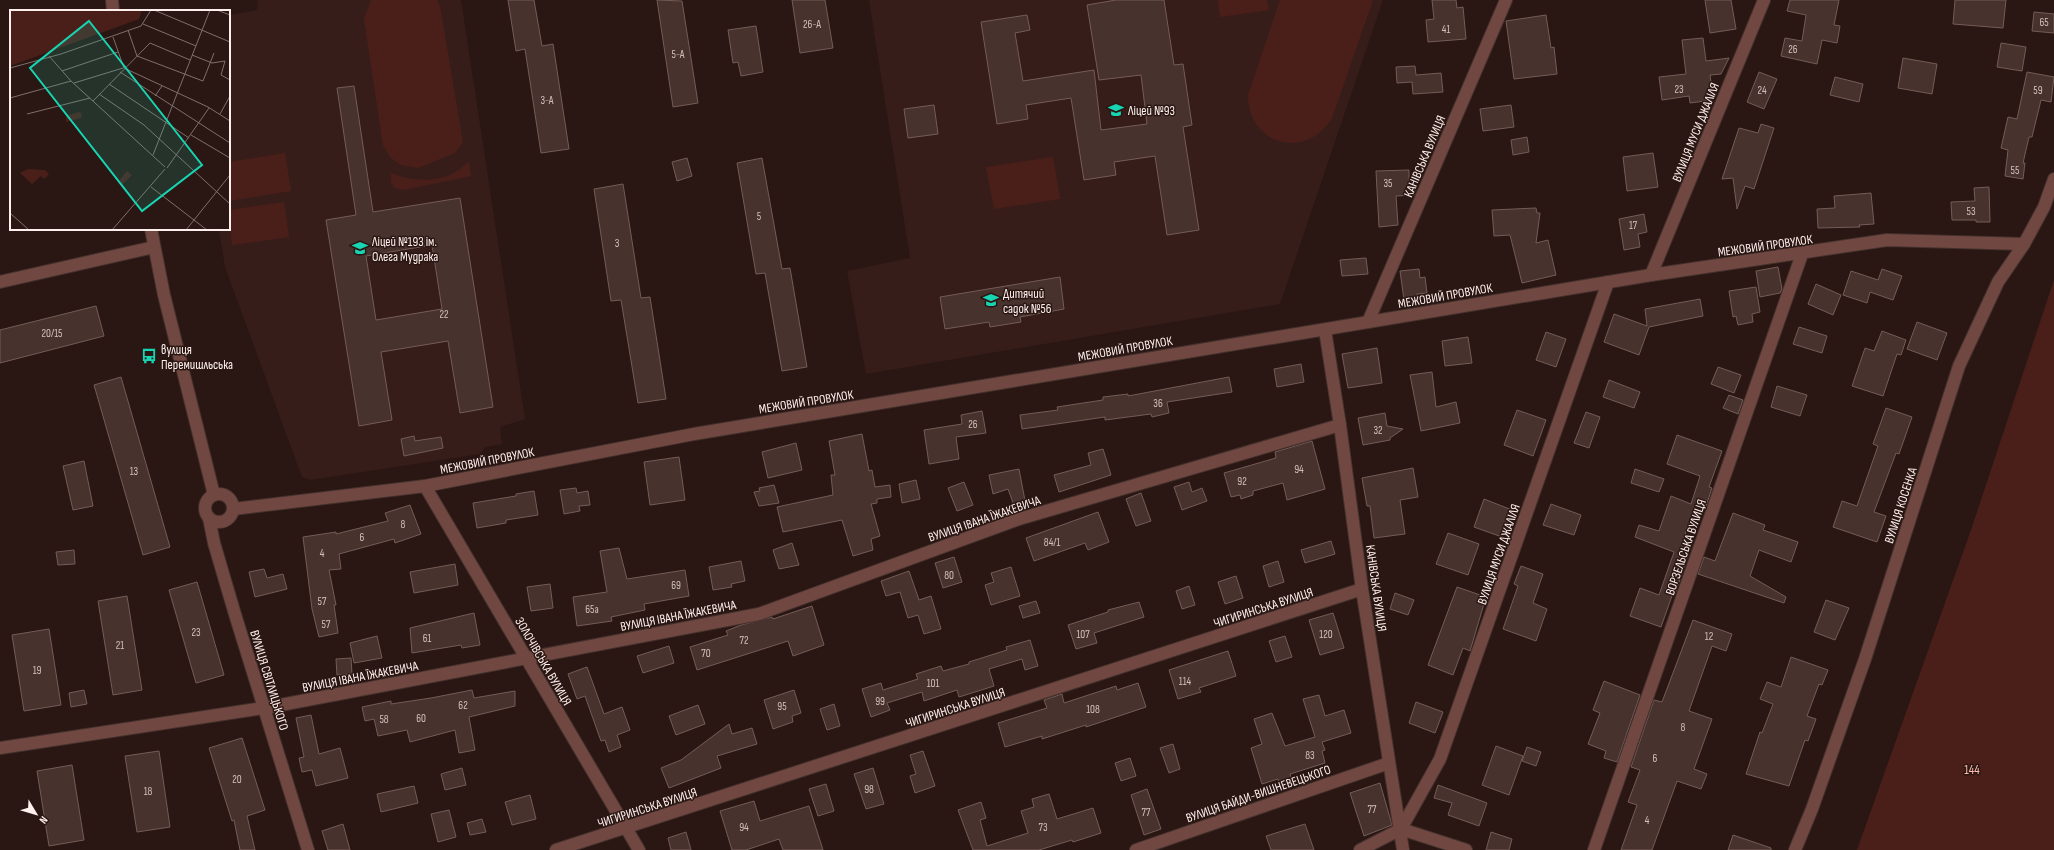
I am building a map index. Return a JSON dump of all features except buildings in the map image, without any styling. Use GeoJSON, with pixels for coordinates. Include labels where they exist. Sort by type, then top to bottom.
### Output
{"type":"FeatureCollection","features":[{"type":"Feature","properties":{"kind":"street"},"geometry":{"type":"LineString","coordinates":[[112,0],[114,10]]}},
{"type":"Feature","properties":{"kind":"street","name":"КАНІВСЬКА ВУЛИЦЯ"},"geometry":{"type":"LineString","coordinates":[[1368,322],[1506,0]]}},
{"type":"Feature","properties":{"kind":"street","name":"ВУЛИЦЯ МУСИ ДЖАЛІЛЯ"},"geometry":{"type":"LineString","coordinates":[[1651,275],[1764,0]]}},
{"type":"Feature","properties":{"kind":"street","name":"ВУЛИЦЯ КОСЕНКА"},"geometry":{"type":"LineString","coordinates":[[1795,850],[1812,809],[1865,659],[1959,366],[1998,282],[2024,244],[2044,207],[2054,179]]}},
{"type":"Feature","properties":{"kind":"street"},"geometry":{"type":"LineString","coordinates":[[151,230],[164,295],[214,495]]}},
{"type":"Feature","properties":{"kind":"street","name":"МЕЖОВИЙ ПРОВУЛОК"},"geometry":{"type":"LineString","coordinates":[[233,509],[425,486],[694,434],[1651,275],[1802,254],[1887,240],[2024,244]]}},
{"type":"Feature","properties":{"kind":"street"},"geometry":{"type":"LineString","coordinates":[[0,282],[154,247]]}},
{"type":"Feature","properties":{"kind":"street","name":"ВОРЗЕЛЬСЬКА ВУЛИЦЯ"},"geometry":{"type":"LineString","coordinates":[[1594,850],[1802,254]]}},
{"type":"Feature","properties":{"kind":"street","name":"ВУЛИЦЯ МУСИ ДЖАЛІЛЯ"},"geometry":{"type":"LineString","coordinates":[[1401,829],[1440,759],[1608,282]]}},
{"type":"Feature","properties":{"kind":"street","name":"КАНІВСЬКА ВУЛИЦЯ"},"geometry":{"type":"LineString","coordinates":[[1325,330],[1340,426],[1362,589],[1389,763],[1401,829],[1403,850]]}},
{"type":"Feature","properties":{"kind":"street","name":"ВУЛИЦЯ ІВАНА ЇЖАКЕВИЧА"},"geometry":{"type":"LineString","coordinates":[[0,748],[264,708],[759,614],[1019,519],[1340,426]]}},
{"type":"Feature","properties":{"kind":"street","name":"ЗОЛОЧІВСЬКА ВУЛИЦЯ"},"geometry":{"type":"LineString","coordinates":[[425,486],[639,850]]}},
{"type":"Feature","properties":{"kind":"street"},"geometry":{"type":"LineString","coordinates":[[219,494],[228,497],[233,504],[233,509],[230,517],[222,522],[213,521],[205,510],[207,501],[214,495],[219,494]]}},
{"type":"Feature","properties":{"kind":"street","name":"ВУЛИЦЯ СВІТЛИЦЬКОГО"},"geometry":{"type":"LineString","coordinates":[[210,518],[223,574],[308,850]]}},
{"type":"Feature","properties":{"kind":"street","name":"ЧИГИРИНСЬКА ВУЛИЦЯ"},"geometry":{"type":"LineString","coordinates":[[556,850],[626,829],[1362,589]]}},
{"type":"Feature","properties":{"kind":"street","name":"ВУЛИЦЯ БАЙДИ-ВИШНЕВЕЦЬКОГО"},"geometry":{"type":"LineString","coordinates":[[1136,850],[1389,763]]}},
{"type":"Feature","properties":{"kind":"street"},"geometry":{"type":"LineString","coordinates":[[1360,850],[1401,829],[1466,850]]}},
{"type":"Feature","properties":{"kind":"shaded area","name":"Ліцей №193 ім. Олега Мудрака"},"geometry":{"type":"Polygon","coordinates":[[[258,0],[461,0],[525,419],[500,427],[502,444],[485,447],[480,454],[310,480],[302,477],[225,267],[219,230],[230,230],[230,15],[257,10],[258,0]]]}},
{"type":"Feature","properties":{"kind":"shaded area","name":"Ліцей №93"},"geometry":{"type":"Polygon","coordinates":[[[869,0],[1383,0],[1280,304],[866,374],[847,271],[910,258],[869,0]]]}},
{"type":"Feature","properties":{"kind":"green space"},"geometry":{"type":"Polygon","coordinates":[[[371,0],[437,0],[440,6],[463,142],[455,153],[418,168],[401,165],[391,158],[383,145],[364,19],[371,0]]]}},
{"type":"Feature","properties":{"kind":"green space"},"geometry":{"type":"Polygon","coordinates":[[[1218,0],[1267,0],[1269,10],[1220,17],[1218,0]]]}},
{"type":"Feature","properties":{"kind":"green space"},"geometry":{"type":"Polygon","coordinates":[[[1280,0],[1373,0],[1332,118],[1321,131],[1308,140],[1294,143],[1280,141],[1268,136],[1257,126],[1251,112],[1248,95],[1280,0]]]}},
{"type":"Feature","properties":{"kind":"green space"},"geometry":{"type":"Polygon","coordinates":[[[285,153],[291,191],[230,201],[230,162],[285,153]]]}},
{"type":"Feature","properties":{"kind":"green space"},"geometry":{"type":"Polygon","coordinates":[[[1053,157],[1060,199],[994,209],[986,167],[1053,157]]]}},
{"type":"Feature","properties":{"kind":"green space"},"geometry":{"type":"Polygon","coordinates":[[[469,162],[471,176],[403,190],[394,188],[391,182],[391,173],[406,178],[431,180],[454,173],[469,162]]]}},
{"type":"Feature","properties":{"kind":"green space"},"geometry":{"type":"Polygon","coordinates":[[[284,202],[289,237],[232,245],[230,210],[284,202]]]}},
{"type":"Feature","properties":{"kind":"green space","name":"144"},"geometry":{"type":"Polygon","coordinates":[[[2054,280],[2054,850],[1857,850],[1971,530],[2054,280]]]}},
{"type":"Feature","properties":{"kind":"place","name":"Ліцей №93"},"geometry":{"type":"Point","coordinates":[1116,110]}},
{"type":"Feature","properties":{"kind":"place","name":"Ліцей №193 ім. Олега Мудрака"},"geometry":{"type":"Point","coordinates":[360,248]}},
{"type":"Feature","properties":{"kind":"place","name":"Дитячий садок №56"},"geometry":{"type":"Point","coordinates":[991,300]}},
{"type":"Feature","properties":{"kind":"place","name":"вулиця Перемишльська"},"geometry":{"type":"Point","coordinates":[149,356]}}]}
